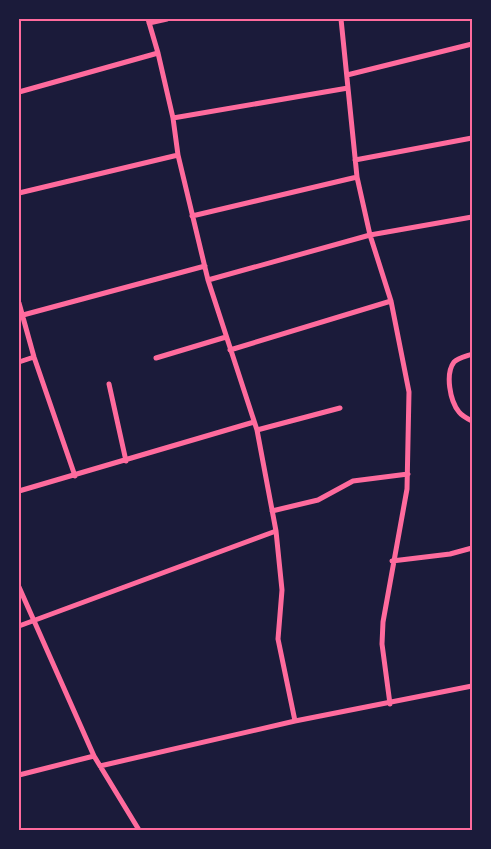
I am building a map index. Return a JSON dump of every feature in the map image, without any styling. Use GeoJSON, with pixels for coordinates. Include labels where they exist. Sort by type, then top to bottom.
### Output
{"type":"FeatureCollection","features":[{"type":"Feature","properties":{"kind":"street"},"geometry":{"type":"LineString","coordinates":[[167,19],[149,21],[173,118],[178,155],[208,280],[257,430],[276,531],[282,590],[278,639],[295,721]]}},
{"type":"Feature","properties":{"kind":"street"},"geometry":{"type":"LineString","coordinates":[[341,19],[357,177],[370,235],[391,301],[409,392],[407,489],[382,622],[382,644],[390,704]]}},
{"type":"Feature","properties":{"kind":"street"},"geometry":{"type":"LineString","coordinates":[[347,75],[472,44]]}},
{"type":"Feature","properties":{"kind":"street"},"geometry":{"type":"LineString","coordinates":[[19,92],[158,54]]}},
{"type":"Feature","properties":{"kind":"street"},"geometry":{"type":"LineString","coordinates":[[173,118],[348,88]]}},
{"type":"Feature","properties":{"kind":"street"},"geometry":{"type":"LineString","coordinates":[[355,160],[472,138]]}},
{"type":"Feature","properties":{"kind":"street"},"geometry":{"type":"LineString","coordinates":[[19,193],[178,155]]}},
{"type":"Feature","properties":{"kind":"street"},"geometry":{"type":"LineString","coordinates":[[192,216],[357,177]]}},
{"type":"Feature","properties":{"kind":"street"},"geometry":{"type":"LineString","coordinates":[[208,280],[370,235],[472,217]]}},
{"type":"Feature","properties":{"kind":"street"},"geometry":{"type":"LineString","coordinates":[[23,315],[205,266]]}},
{"type":"Feature","properties":{"kind":"street"},"geometry":{"type":"LineString","coordinates":[[230,350],[391,301]]}},
{"type":"Feature","properties":{"kind":"street"},"geometry":{"type":"LineString","coordinates":[[19,303],[34,357],[75,476]]}},
{"type":"Feature","properties":{"kind":"street"},"geometry":{"type":"LineString","coordinates":[[156,358],[226,337]]}},
{"type":"Feature","properties":{"kind":"street"},"geometry":{"type":"LineString","coordinates":[[472,354],[455,360],[450,369],[449,380],[455,407],[461,415],[472,421]]}},
{"type":"Feature","properties":{"kind":"street"},"geometry":{"type":"LineString","coordinates":[[19,362],[34,357]]}},
{"type":"Feature","properties":{"kind":"street"},"geometry":{"type":"LineString","coordinates":[[109,384],[126,461]]}},
{"type":"Feature","properties":{"kind":"street"},"geometry":{"type":"LineString","coordinates":[[257,430],[340,408]]}},
{"type":"Feature","properties":{"kind":"street"},"geometry":{"type":"LineString","coordinates":[[19,491],[254,422]]}},
{"type":"Feature","properties":{"kind":"street"},"geometry":{"type":"LineString","coordinates":[[272,511],[318,500],[353,481],[408,474]]}},
{"type":"Feature","properties":{"kind":"street"},"geometry":{"type":"LineString","coordinates":[[19,626],[276,531]]}},
{"type":"Feature","properties":{"kind":"street"},"geometry":{"type":"LineString","coordinates":[[392,562],[441,555],[472,548]]}},
{"type":"Feature","properties":{"kind":"street"},"geometry":{"type":"LineString","coordinates":[[19,587],[94,756],[139,830]]}},
{"type":"Feature","properties":{"kind":"street"},"geometry":{"type":"LineString","coordinates":[[100,766],[295,721],[390,704],[472,686]]}},
{"type":"Feature","properties":{"kind":"street"},"geometry":{"type":"LineString","coordinates":[[19,775],[94,756]]}}]}
